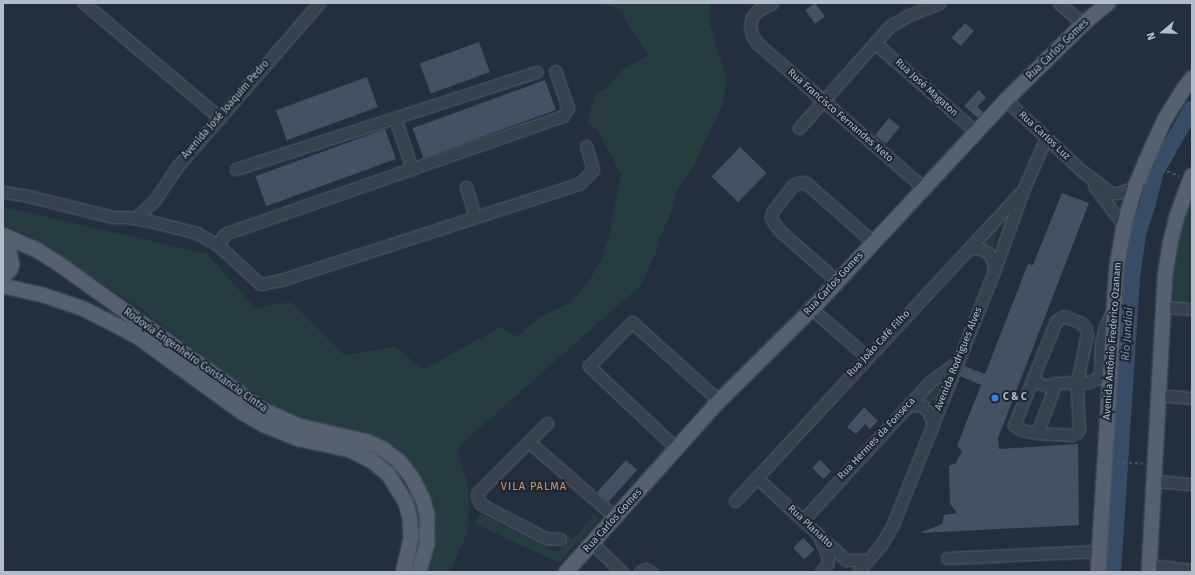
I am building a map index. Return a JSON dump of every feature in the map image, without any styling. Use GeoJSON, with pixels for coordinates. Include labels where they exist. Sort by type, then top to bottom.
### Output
{"type":"FeatureCollection","features":[{"type":"Feature","properties":{"kind":"main road","name":"Rua Carlos Gomes"},"geometry":{"type":"LineString","coordinates":[[566,572],[616,518],[719,401],[812,309],[1006,100],[1083,24],[1108,3]]}},
{"type":"Feature","properties":{"kind":"main road","name":"Avenida Antônio Frederico Ozanam"},"geometry":{"type":"LineString","coordinates":[[1098,572],[1117,266],[1124,226],[1135,187],[1165,120],[1192,78]]}},
{"type":"Feature","properties":{"kind":"main road"},"geometry":{"type":"LineString","coordinates":[[1149,569],[1165,276],[1170,244],[1186,176]]}},
{"type":"Feature","properties":{"kind":"main road","name":"Rodovia Engenheiro Constancio Cintra"},"geometry":{"type":"LineString","coordinates":[[3,235],[35,249],[59,264],[265,411],[300,426],[368,442],[383,449],[399,461],[412,478],[423,500],[427,515],[427,544],[419,572]]}},
{"type":"Feature","properties":{"kind":"main road"},"geometry":{"type":"LineString","coordinates":[[3,246],[9,251],[12,265],[3,276]]}},
{"type":"Feature","properties":{"kind":"main road","name":"Rodovia Engenheiro Constancio Cintra"},"geometry":{"type":"LineString","coordinates":[[3,286],[43,295],[84,309],[104,318],[138,337],[243,413],[264,425],[299,439],[350,450],[372,461],[388,474],[406,503],[410,519],[411,538],[403,572]]}},
{"type":"Feature","properties":{"kind":"street"},"geometry":{"type":"LineString","coordinates":[[84,3],[220,118]]}},
{"type":"Feature","properties":{"kind":"street","name":"Avenida José Joaquim Pedro"},"geometry":{"type":"LineString","coordinates":[[135,218],[154,201],[176,168],[319,3]]}},
{"type":"Feature","properties":{"kind":"street","name":"Rua Francisco Fernandes Neto"},"geometry":{"type":"LineString","coordinates":[[772,3],[758,10],[752,17],[751,30],[757,43],[924,188]]}},
{"type":"Feature","properties":{"kind":"street"},"geometry":{"type":"LineString","coordinates":[[799,128],[822,101],[898,20],[939,3]]}},
{"type":"Feature","properties":{"kind":"street"},"geometry":{"type":"LineString","coordinates":[[1059,3],[1083,24]]}},
{"type":"Feature","properties":{"kind":"street","name":"Rua José Magaton"},"geometry":{"type":"LineString","coordinates":[[876,43],[976,133]]}},
{"type":"Feature","properties":{"kind":"street"},"geometry":{"type":"LineString","coordinates":[[218,244],[222,236],[227,233],[563,116],[568,108],[555,71]]}},
{"type":"Feature","properties":{"kind":"street"},"geometry":{"type":"LineString","coordinates":[[236,169],[537,72]]}},
{"type":"Feature","properties":{"kind":"street","name":"Rua Carlos Luz"},"geometry":{"type":"LineString","coordinates":[[1006,100],[1082,171],[1111,193],[1118,193],[1135,187]]}},
{"type":"Feature","properties":{"kind":"street"},"geometry":{"type":"LineString","coordinates":[[395,118],[412,169]]}},
{"type":"Feature","properties":{"kind":"street","name":"Avenida Rodrigues Alves"},"geometry":{"type":"LineString","coordinates":[[858,572],[881,545],[893,524],[994,271],[1024,188],[1046,138]]}},
{"type":"Feature","properties":{"kind":"street"},"geometry":{"type":"LineString","coordinates":[[3,192],[24,195],[113,216],[135,218],[197,233],[218,244],[260,284],[280,280],[579,184],[593,170],[586,146]]}},
{"type":"Feature","properties":{"kind":"street","name":"Rua Carlos Luz"},"geometry":{"type":"LineString","coordinates":[[1082,171],[1124,226]]}},
{"type":"Feature","properties":{"kind":"street"},"geometry":{"type":"LineString","coordinates":[[837,281],[780,231],[774,223],[772,212],[793,185],[806,182],[873,242]]}},
{"type":"Feature","properties":{"kind":"street"},"geometry":{"type":"LineString","coordinates":[[466,187],[475,217]]}},
{"type":"Feature","properties":{"kind":"street","name":"Rua João Café Filho"},"geometry":{"type":"LineString","coordinates":[[735,501],[1024,188]]}},
{"type":"Feature","properties":{"kind":"street"},"geometry":{"type":"LineString","coordinates":[[969,248],[981,249],[988,253],[992,258],[994,271]]}},
{"type":"Feature","properties":{"kind":"street"},"geometry":{"type":"LineString","coordinates":[[1163,307],[1192,309]]}},
{"type":"Feature","properties":{"kind":"street"},"geometry":{"type":"LineString","coordinates":[[1037,433],[1051,388],[1055,383],[1077,386],[1098,378],[1105,327],[1114,308]]}},
{"type":"Feature","properties":{"kind":"street"},"geometry":{"type":"LineString","coordinates":[[812,309],[867,357]]}},
{"type":"Feature","properties":{"kind":"street"},"geometry":{"type":"LineString","coordinates":[[1064,316],[1082,323],[1087,334],[1077,386],[1079,429],[1077,432],[1072,435],[1037,433],[1021,430],[1014,425],[1056,321],[1064,316]]}},
{"type":"Feature","properties":{"kind":"street"},"geometry":{"type":"LineString","coordinates":[[677,449],[590,366],[632,322],[719,401]]}},
{"type":"Feature","properties":{"kind":"street","name":"Rua Hermes da Fonseca"},"geometry":{"type":"LineString","coordinates":[[803,520],[929,383],[956,363]]}},
{"type":"Feature","properties":{"kind":"street"},"geometry":{"type":"LineString","coordinates":[[1033,381],[1051,388]]}},
{"type":"Feature","properties":{"kind":"street"},"geometry":{"type":"LineString","coordinates":[[1158,395],[1192,398]]}},
{"type":"Feature","properties":{"kind":"street"},"geometry":{"type":"LineString","coordinates":[[909,405],[924,407],[929,413],[933,424]]}},
{"type":"Feature","properties":{"kind":"street"},"geometry":{"type":"LineString","coordinates":[[547,423],[478,492],[478,499],[486,508],[544,538],[560,539]]}},
{"type":"Feature","properties":{"kind":"street"},"geometry":{"type":"LineString","coordinates":[[529,442],[616,518]]}},
{"type":"Feature","properties":{"kind":"street","name":"Rua Planalto"},"geometry":{"type":"LineString","coordinates":[[757,478],[846,560],[851,565],[853,572]]}},
{"type":"Feature","properties":{"kind":"street"},"geometry":{"type":"LineString","coordinates":[[1154,481],[1192,484]]}},
{"type":"Feature","properties":{"kind":"street"},"geometry":{"type":"LineString","coordinates":[[816,532],[828,556],[824,569]]}},
{"type":"Feature","properties":{"kind":"street"},"geometry":{"type":"LineString","coordinates":[[592,543],[622,572]]}},
{"type":"Feature","properties":{"kind":"street"},"geometry":{"type":"LineString","coordinates":[[948,558],[1100,551]]}},
{"type":"Feature","properties":{"kind":"street"},"geometry":{"type":"LineString","coordinates":[[824,569],[832,560],[868,560]]}},
{"type":"Feature","properties":{"kind":"street"},"geometry":{"type":"LineString","coordinates":[[640,572],[645,569],[651,572]]}},
{"type":"Feature","properties":{"kind":"street"},"geometry":{"type":"LineString","coordinates":[[1149,569],[1192,570]]}},
{"type":"Feature","properties":{"kind":"path"},"geometry":{"type":"LineString","coordinates":[[1152,166],[1186,176]]}},
{"type":"Feature","properties":{"kind":"path"},"geometry":{"type":"LineString","coordinates":[[1112,461],[1138,464]]}},
{"type":"Feature","properties":{"kind":"green space"},"geometry":{"type":"Polygon","coordinates":[[[576,3],[710,3],[710,25],[713,30],[715,43],[726,76],[722,106],[700,150],[694,166],[682,182],[675,195],[672,210],[659,240],[655,255],[640,286],[457,448],[468,486],[469,510],[467,533],[450,572],[424,572],[435,537],[432,514],[413,469],[394,447],[374,437],[308,423],[285,413],[221,370],[134,304],[21,232],[3,225],[3,207],[207,254],[255,308],[291,302],[344,355],[394,347],[424,369],[502,327],[517,337],[540,317],[572,302],[589,281],[600,262],[609,236],[621,175],[598,130],[587,122],[596,93],[605,90],[623,69],[649,55],[627,24],[622,11],[612,6],[601,4],[576,3]]]}},
{"type":"Feature","properties":{"kind":"green space"},"geometry":{"type":"Polygon","coordinates":[[[1192,195],[1192,296],[1188,301],[1178,304],[1174,299],[1172,288],[1182,219],[1192,195]]]}},
{"type":"Feature","properties":{"kind":"green space"},"geometry":{"type":"Polygon","coordinates":[[[1003,215],[992,250],[981,240],[1003,215]]]}},
{"type":"Feature","properties":{"kind":"green space"},"geometry":{"type":"Polygon","coordinates":[[[939,388],[938,399],[928,404],[924,399],[924,393],[939,388]]]}},
{"type":"Feature","properties":{"kind":"green space"},"geometry":{"type":"Polygon","coordinates":[[[481,514],[550,550],[556,551],[562,549],[566,544],[563,532],[573,539],[595,514],[597,521],[559,563],[474,523],[481,514]]]}},
{"type":"Feature","properties":{"kind":"building"},"geometry":{"type":"Polygon","coordinates":[[[815,3],[825,17],[815,24],[805,10],[815,3]]]}},
{"type":"Feature","properties":{"kind":"building"},"geometry":{"type":"Polygon","coordinates":[[[965,23],[974,31],[961,46],[952,38],[965,23]]]}},
{"type":"Feature","properties":{"kind":"building"},"geometry":{"type":"Polygon","coordinates":[[[479,42],[490,72],[431,94],[420,64],[479,42]]]}},
{"type":"Feature","properties":{"kind":"building"},"geometry":{"type":"Polygon","coordinates":[[[367,77],[378,107],[287,140],[276,110],[367,77]]]}},
{"type":"Feature","properties":{"kind":"building"},"geometry":{"type":"Polygon","coordinates":[[[545,80],[556,110],[423,158],[413,128],[545,80]]]}},
{"type":"Feature","properties":{"kind":"building"},"geometry":{"type":"Polygon","coordinates":[[[979,90],[986,98],[977,107],[983,112],[978,118],[964,106],[979,90]]]}},
{"type":"Feature","properties":{"kind":"building"},"geometry":{"type":"Polygon","coordinates":[[[889,118],[900,127],[886,144],[875,135],[889,118]]]}},
{"type":"Feature","properties":{"kind":"building"},"geometry":{"type":"Polygon","coordinates":[[[385,129],[396,159],[266,206],[255,176],[385,129]]]}},
{"type":"Feature","properties":{"kind":"building"},"geometry":{"type":"Polygon","coordinates":[[[740,147],[767,173],[738,202],[712,176],[740,147]]]}},
{"type":"Feature","properties":{"kind":"building","name":"C & C"},"geometry":{"type":"Polygon","coordinates":[[[1062,193],[1089,203],[998,438],[999,449],[1078,444],[1079,525],[922,533],[942,524],[944,515],[957,513],[950,504],[949,466],[956,463],[962,451],[957,446],[981,385],[960,376],[964,366],[985,374],[1028,264],[1033,265],[1062,193]]]}},
{"type":"Feature","properties":{"kind":"building"},"geometry":{"type":"Polygon","coordinates":[[[864,407],[878,421],[870,429],[865,424],[856,434],[847,427],[864,407]]]}},
{"type":"Feature","properties":{"kind":"building"},"geometry":{"type":"Polygon","coordinates":[[[626,460],[637,470],[608,502],[597,492],[626,460]]]}},
{"type":"Feature","properties":{"kind":"building"},"geometry":{"type":"Polygon","coordinates":[[[820,460],[831,471],[824,479],[812,468],[820,460]]]}},
{"type":"Feature","properties":{"kind":"building"},"geometry":{"type":"Polygon","coordinates":[[[803,538],[814,549],[804,559],[793,548],[803,538]]]}},
{"type":"Feature","properties":{"kind":"waterway","name":"Rio Jundiaí"},"geometry":{"type":"LineString","coordinates":[[1113,572],[1132,278],[1138,234],[1156,172],[1192,108]]}},
{"type":"Feature","properties":{"kind":"place","name":"C & C"},"geometry":{"type":"Point","coordinates":[995,398]}},
{"type":"Feature","properties":{"kind":"district","name":"VILA PALMA"},"geometry":{"type":"Point","coordinates":[534,487]}}]}
